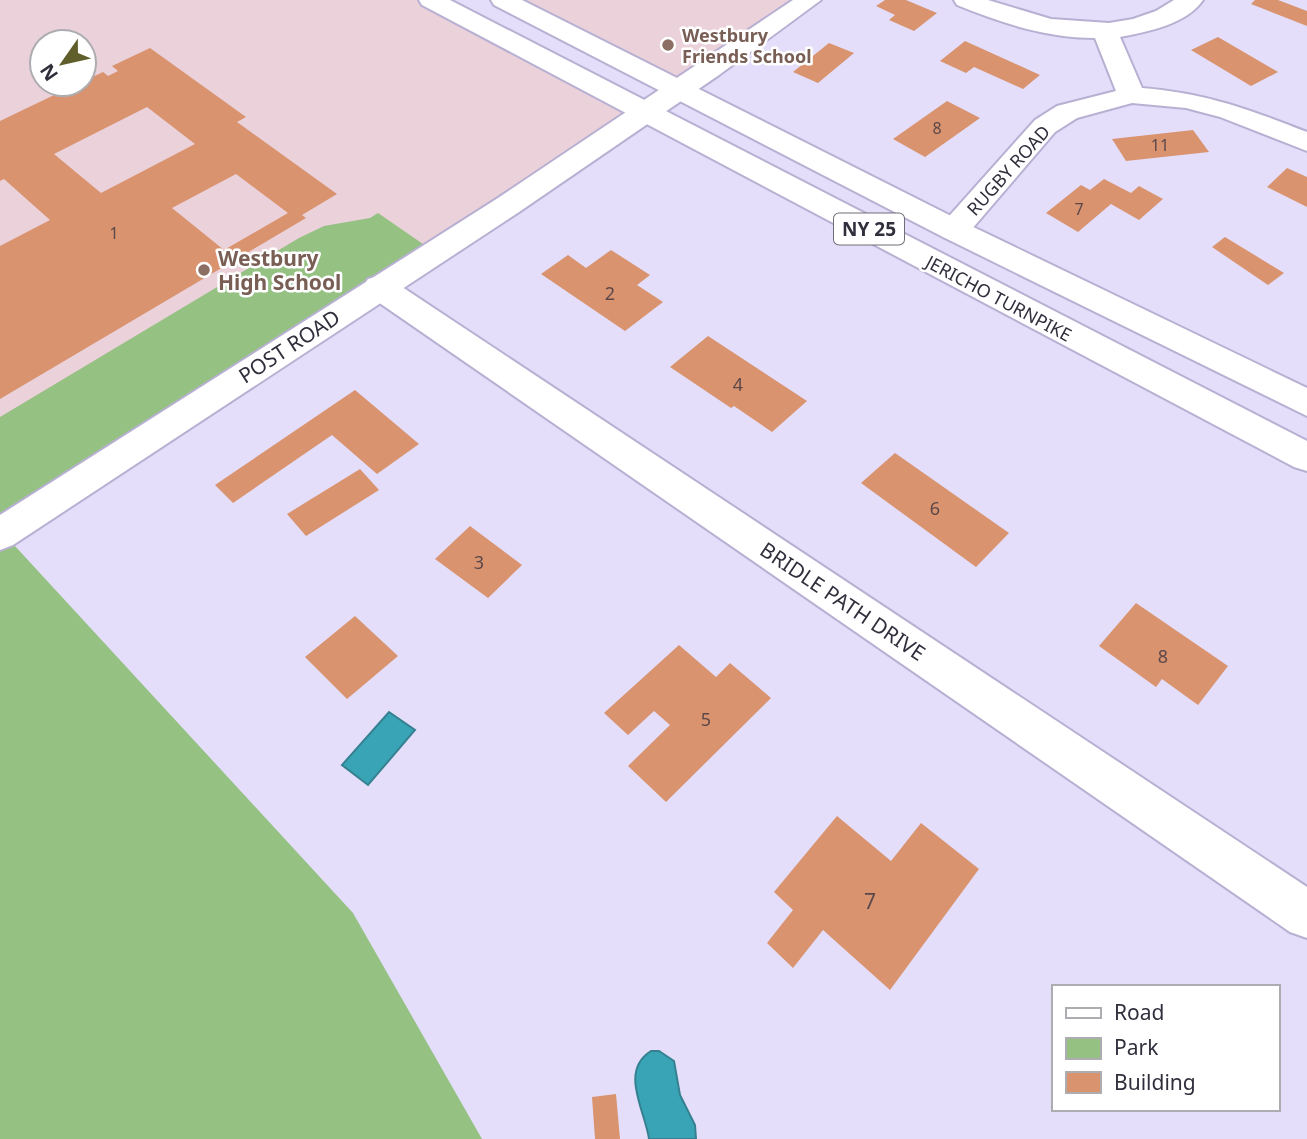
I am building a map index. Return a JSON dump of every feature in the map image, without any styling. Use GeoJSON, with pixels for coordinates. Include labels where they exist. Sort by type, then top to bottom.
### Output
{"type":"FeatureCollection","features":[{"type":"Feature","properties":{"kind":"main road","name":"JERICHO TURNPIKE"},"geometry":{"type":"LineString","coordinates":[[431,0],[648,111],[1059,330],[1307,457]]}},
{"type":"Feature","properties":{"kind":"main road","name":"JERICHO TURNPIKE"},"geometry":{"type":"LineString","coordinates":[[503,0],[954,230],[1307,403]]}},
{"type":"Feature","properties":{"kind":"main road","name":"POST ROAD"},"geometry":{"type":"LineString","coordinates":[[0,534],[379,287],[428,258],[680,91],[809,0]]}},
{"type":"Feature","properties":{"kind":"main road"},"geometry":{"type":"LineString","coordinates":[[966,0],[1024,21],[1107,33],[1155,22],[1191,0]]}},
{"type":"Feature","properties":{"kind":"main road"},"geometry":{"type":"LineString","coordinates":[[1107,33],[1131,95]]}},
{"type":"Feature","properties":{"kind":"main road","name":"RUGBY ROAD"},"geometry":{"type":"LineString","coordinates":[[954,230],[1045,126],[1067,112],[1131,95],[1187,100],[1230,110],[1307,142]]}},
{"type":"Feature","properties":{"kind":"main road","name":"BRIDLE PATH DRIVE"},"geometry":{"type":"LineString","coordinates":[[379,287],[1307,915]]}},
{"type":"Feature","properties":{"kind":"shaded area","name":"Westbury High School"},"geometry":{"type":"Polygon","coordinates":[[[0,0],[431,0],[647,111],[0,534],[0,0]]]}},
{"type":"Feature","properties":{"kind":"shaded area","name":"Westbury Friends School"},"geometry":{"type":"Polygon","coordinates":[[[503,0],[809,0],[680,91],[503,0]]]}},
{"type":"Feature","properties":{"kind":"green space"},"geometry":{"type":"Polygon","coordinates":[[[378,213],[436,253],[3,533],[353,913],[482,1139],[0,1139],[0,417],[299,238],[324,226],[370,218],[378,213]]]}},
{"type":"Feature","properties":{"kind":"water"},"geometry":{"type":"Polygon","coordinates":[[[389,712],[415,730],[368,785],[342,765],[389,712]]]}},
{"type":"Feature","properties":{"kind":"water"},"geometry":{"type":"Polygon","coordinates":[[[651,1051],[659,1051],[674,1061],[680,1095],[695,1125],[696,1139],[649,1139],[635,1080],[642,1059],[651,1051]]]}},
{"type":"Feature","properties":{"kind":"building"},"geometry":{"type":"Polygon","coordinates":[[[885,0],[906,0],[937,13],[914,31],[889,20],[895,15],[876,6],[885,0]]]}},
{"type":"Feature","properties":{"kind":"building"},"geometry":{"type":"Polygon","coordinates":[[[1255,0],[1278,0],[1307,11],[1307,26],[1251,4],[1255,0]]]}},
{"type":"Feature","properties":{"kind":"building"},"geometry":{"type":"Polygon","coordinates":[[[1218,37],[1278,72],[1251,86],[1191,50],[1218,37]]]}},
{"type":"Feature","properties":{"kind":"building"},"geometry":{"type":"Polygon","coordinates":[[[965,41],[1040,75],[1023,89],[974,67],[966,73],[940,61],[965,41]]]}},
{"type":"Feature","properties":{"kind":"building"},"geometry":{"type":"Polygon","coordinates":[[[829,43],[854,53],[818,83],[793,72],[829,43]]]}},
{"type":"Feature","properties":{"kind":"building"},"geometry":{"type":"Polygon","coordinates":[[[150,48],[246,117],[237,122],[337,194],[302,215],[306,218],[0,399],[0,246],[50,220],[4,179],[0,181],[0,121],[48,98],[98,98],[98,74],[103,72],[108,76],[118,71],[112,66],[150,48]],[[147,107],[54,154],[101,193],[195,144],[147,107]],[[236,174],[172,208],[224,250],[288,213],[236,174]]]}},
{"type":"Feature","properties":{"kind":"building"},"geometry":{"type":"Polygon","coordinates":[[[947,101],[980,118],[925,157],[893,139],[947,101]]]}},
{"type":"Feature","properties":{"kind":"building"},"geometry":{"type":"Polygon","coordinates":[[[1193,130],[1209,152],[1126,161],[1112,139],[1193,130]]]}},
{"type":"Feature","properties":{"kind":"building"},"geometry":{"type":"Polygon","coordinates":[[[1287,168],[1307,177],[1307,207],[1267,187],[1287,168]]]}},
{"type":"Feature","properties":{"kind":"building"},"geometry":{"type":"Polygon","coordinates":[[[1104,179],[1131,193],[1139,186],[1163,199],[1139,220],[1111,204],[1078,232],[1046,213],[1081,185],[1090,190],[1104,179]]]}},
{"type":"Feature","properties":{"kind":"building"},"geometry":{"type":"Polygon","coordinates":[[[1225,237],[1284,273],[1268,285],[1212,247],[1225,237]]]}},
{"type":"Feature","properties":{"kind":"building"},"geometry":{"type":"Polygon","coordinates":[[[611,250],[650,275],[637,285],[663,302],[625,331],[541,274],[568,255],[586,268],[611,250]]]}},
{"type":"Feature","properties":{"kind":"building"},"geometry":{"type":"Polygon","coordinates":[[[708,336],[807,401],[772,432],[670,367],[708,336]]]}},
{"type":"Feature","properties":{"kind":"building"},"geometry":{"type":"Polygon","coordinates":[[[355,390],[419,444],[377,474],[332,435],[233,503],[215,485],[355,390]]]}},
{"type":"Feature","properties":{"kind":"building"},"geometry":{"type":"Polygon","coordinates":[[[895,453],[1009,533],[976,567],[861,483],[895,453]]]}},
{"type":"Feature","properties":{"kind":"building"},"geometry":{"type":"Polygon","coordinates":[[[360,469],[379,490],[306,536],[287,514],[360,469]]]}},
{"type":"Feature","properties":{"kind":"building"},"geometry":{"type":"Polygon","coordinates":[[[470,526],[522,565],[488,598],[435,559],[470,526]]]}},
{"type":"Feature","properties":{"kind":"building"},"geometry":{"type":"Polygon","coordinates":[[[1136,603],[1228,666],[1198,705],[1162,679],[1156,687],[1099,646],[1136,603]]]}},
{"type":"Feature","properties":{"kind":"building"},"geometry":{"type":"Polygon","coordinates":[[[355,616],[398,656],[347,699],[305,657],[355,616]]]}},
{"type":"Feature","properties":{"kind":"building"},"geometry":{"type":"Polygon","coordinates":[[[679,645],[716,677],[730,663],[771,698],[666,802],[628,766],[670,725],[654,711],[628,735],[604,713],[679,645]]]}},
{"type":"Feature","properties":{"kind":"building"},"geometry":{"type":"Polygon","coordinates":[[[837,816],[891,861],[921,823],[979,869],[890,990],[823,930],[793,968],[767,943],[793,910],[774,892],[837,816]]]}},
{"type":"Feature","properties":{"kind":"building"},"geometry":{"type":"Polygon","coordinates":[[[616,1094],[620,1139],[595,1139],[592,1097],[616,1094]]]}},
{"type":"Feature","properties":{"kind":"place","name":"Westbury Friends School"},"geometry":{"type":"Point","coordinates":[668,45]}},
{"type":"Feature","properties":{"kind":"place","name":"Westbury High School"},"geometry":{"type":"Point","coordinates":[204,270]}}]}
